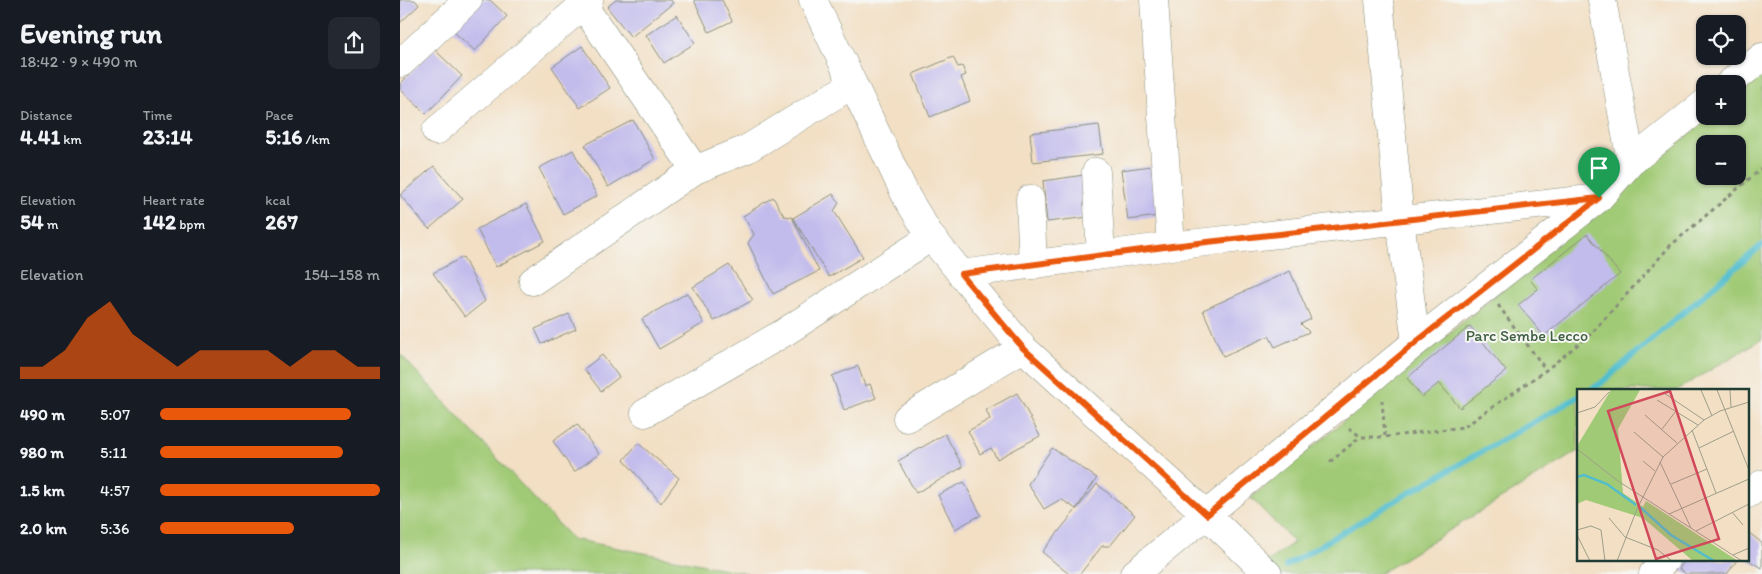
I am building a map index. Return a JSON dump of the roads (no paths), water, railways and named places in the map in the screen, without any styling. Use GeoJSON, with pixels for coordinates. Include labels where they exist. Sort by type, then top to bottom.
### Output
{"type":"FeatureCollection","features":[{"type":"Feature","properties":{"kind":"street"},"geometry":{"type":"LineString","coordinates":[[400,64],[468,0]]}},
{"type":"Feature","properties":{"kind":"street"},"geometry":{"type":"LineString","coordinates":[[813,0],[907,198],[931,237],[1023,348],[1207,515],[1268,574]]}},
{"type":"Feature","properties":{"kind":"street"},"geometry":{"type":"LineString","coordinates":[[1154,0],[1172,246]]}},
{"type":"Feature","properties":{"kind":"street"},"geometry":{"type":"LineString","coordinates":[[1379,0],[1400,220],[1416,342]]}},
{"type":"Feature","properties":{"kind":"street"},"geometry":{"type":"LineString","coordinates":[[1602,0],[1631,162]]}},
{"type":"Feature","properties":{"kind":"street"},"geometry":{"type":"LineString","coordinates":[[436,131],[586,2],[695,170]]}},
{"type":"Feature","properties":{"kind":"street"},"geometry":{"type":"LineString","coordinates":[[1740,75],[1762,57]]}},
{"type":"Feature","properties":{"kind":"street"},"geometry":{"type":"LineString","coordinates":[[534,280],[695,170],[747,149],[853,84]]}},
{"type":"Feature","properties":{"kind":"street"},"geometry":{"type":"LineString","coordinates":[[1134,574],[1416,342],[1599,198],[1631,162],[1696,110]]}},
{"type":"Feature","properties":{"kind":"street"},"geometry":{"type":"LineString","coordinates":[[1096,172],[1101,255]]}},
{"type":"Feature","properties":{"kind":"street"},"geometry":{"type":"LineString","coordinates":[[961,274],[1172,246],[1599,198]]}},
{"type":"Feature","properties":{"kind":"street"},"geometry":{"type":"LineString","coordinates":[[1030,199],[1033,265]]}},
{"type":"Feature","properties":{"kind":"street"},"geometry":{"type":"LineString","coordinates":[[645,413],[785,332],[931,237]]}},
{"type":"Feature","properties":{"kind":"street"},"geometry":{"type":"LineString","coordinates":[[907,418],[1023,348]]}},
{"type":"Feature","properties":{"kind":"street"},"geometry":{"type":"LineString","coordinates":[[1750,493],[1762,484]]}},
{"type":"Feature","properties":{"kind":"street"},"geometry":{"type":"LineString","coordinates":[[1652,574],[1663,562]]}},
{"type":"Feature","properties":{"kind":"waterway"},"geometry":{"type":"LineString","coordinates":[[1592,389],[1600,384],[1762,245]]}},
{"type":"Feature","properties":{"kind":"waterway"},"geometry":{"type":"LineString","coordinates":[[1286,566],[1400,498],[1577,398]]}},
{"type":"Feature","properties":{"kind":"park label","name":"Parc Sembe Lecco"},"geometry":{"type":"Point","coordinates":[1527,335]}}]}
